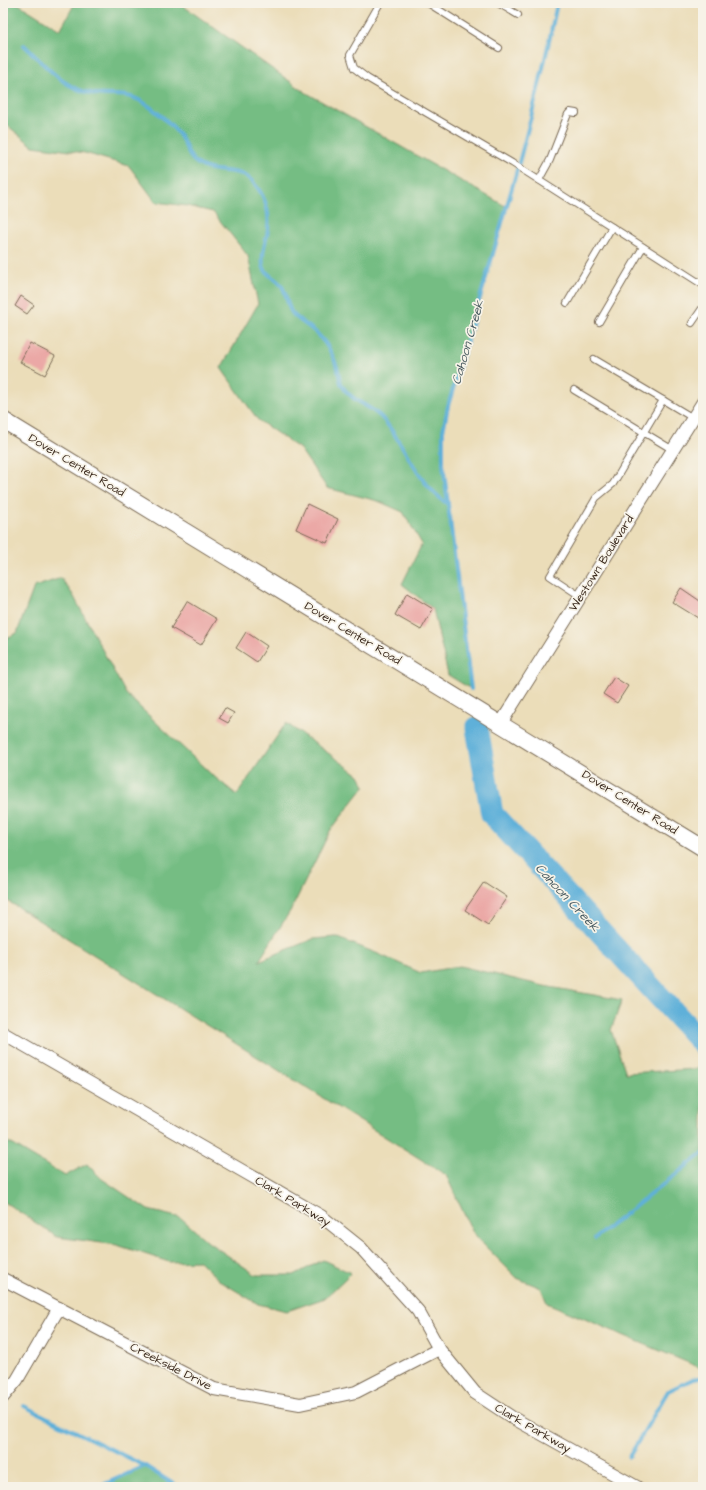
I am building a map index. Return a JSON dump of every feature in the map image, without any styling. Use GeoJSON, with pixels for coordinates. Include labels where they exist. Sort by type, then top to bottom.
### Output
{"type":"FeatureCollection","features":[{"type":"Feature","properties":{"kind":"street","name":"Westown Boulevard"},"geometry":{"type":"LineString","coordinates":[[500,723],[703,402]]}},
{"type":"Feature","properties":{"kind":"street","name":"Dover Center Road"},"geometry":{"type":"LineString","coordinates":[[3,420],[703,848]]}},
{"type":"Feature","properties":{"kind":"street","name":"Clark Parkway"},"geometry":{"type":"LineString","coordinates":[[3,1033],[321,1216],[362,1248],[418,1311],[439,1349],[475,1393],[513,1418],[636,1487]]}},
{"type":"Feature","properties":{"kind":"street","name":"Creekside Drive"},"geometry":{"type":"LineString","coordinates":[[3,1278],[214,1389],[300,1404],[356,1392],[439,1349]]}},
{"type":"Feature","properties":{"kind":"street"},"geometry":{"type":"LineString","coordinates":[[3,1397],[17,1380],[58,1308]]}},
{"type":"Feature","properties":{"kind":"lane"},"geometry":{"type":"LineString","coordinates":[[380,3],[350,55],[354,68],[366,78],[530,174],[703,285]]}},
{"type":"Feature","properties":{"kind":"lane"},"geometry":{"type":"LineString","coordinates":[[428,3],[500,48]]}},
{"type":"Feature","properties":{"kind":"lane"},"geometry":{"type":"LineString","coordinates":[[498,3],[518,15]]}},
{"type":"Feature","properties":{"kind":"lane"},"geometry":{"type":"LineString","coordinates":[[539,180],[550,160],[568,114],[570,112],[576,113]]}},
{"type":"Feature","properties":{"kind":"lane"},"geometry":{"type":"LineString","coordinates":[[567,303],[612,227]]}},
{"type":"Feature","properties":{"kind":"lane"},"geometry":{"type":"LineString","coordinates":[[599,322],[643,247]]}},
{"type":"Feature","properties":{"kind":"lane"},"geometry":{"type":"LineString","coordinates":[[692,323],[703,307]]}},
{"type":"Feature","properties":{"kind":"lane"},"geometry":{"type":"LineString","coordinates":[[594,359],[693,418]]}},
{"type":"Feature","properties":{"kind":"lane"},"geometry":{"type":"LineString","coordinates":[[574,390],[644,431],[673,450]]}},
{"type":"Feature","properties":{"kind":"lane"},"geometry":{"type":"LineString","coordinates":[[580,596],[550,576],[596,498],[613,484],[663,400]]}},
{"type":"Feature","properties":{"kind":"green space"},"geometry":{"type":"Polygon","coordinates":[[[3,3],[17,3],[60,30],[75,3],[179,3],[305,92],[507,207],[448,406],[443,431],[443,464],[471,689],[448,675],[433,609],[402,584],[422,544],[403,512],[378,501],[327,488],[300,449],[258,420],[221,368],[258,304],[248,256],[213,212],[187,206],[156,202],[129,166],[85,153],[33,146],[3,122],[3,3]]]}},
{"type":"Feature","properties":{"kind":"green space"},"geometry":{"type":"Polygon","coordinates":[[[61,578],[73,595],[126,694],[211,774],[237,795],[286,723],[359,775],[365,786],[330,831],[292,908],[259,961],[313,939],[336,937],[421,973],[460,966],[544,986],[622,1000],[611,1030],[626,1073],[697,1069],[703,1059],[703,1369],[547,1303],[541,1288],[517,1278],[472,1231],[446,1175],[3,898],[3,640],[17,633],[34,587],[61,578]]]}},
{"type":"Feature","properties":{"kind":"green space"},"geometry":{"type":"Polygon","coordinates":[[[3,1141],[10,1143],[65,1176],[87,1164],[102,1179],[148,1210],[181,1218],[208,1242],[256,1275],[294,1275],[323,1260],[351,1273],[325,1298],[287,1311],[258,1304],[220,1281],[199,1261],[169,1262],[117,1245],[57,1237],[3,1201],[3,1141]]]}},
{"type":"Feature","properties":{"kind":"green space"},"geometry":{"type":"Polygon","coordinates":[[[145,1466],[178,1487],[98,1487],[145,1466]]]}},
{"type":"Feature","properties":{"kind":"building"},"geometry":{"type":"Polygon","coordinates":[[[21,296],[34,305],[27,314],[15,306],[21,296]]]}},
{"type":"Feature","properties":{"kind":"building"},"geometry":{"type":"Polygon","coordinates":[[[30,343],[55,356],[45,375],[20,362],[30,343]]]}},
{"type":"Feature","properties":{"kind":"building"},"geometry":{"type":"Polygon","coordinates":[[[307,504],[338,519],[327,543],[296,529],[307,504]]]}},
{"type":"Feature","properties":{"kind":"building"},"geometry":{"type":"Polygon","coordinates":[[[681,588],[703,603],[703,610],[698,618],[672,602],[681,588]]]}},
{"type":"Feature","properties":{"kind":"building"},"geometry":{"type":"Polygon","coordinates":[[[407,593],[433,609],[421,630],[395,615],[407,593]]]}},
{"type":"Feature","properties":{"kind":"building"},"geometry":{"type":"Polygon","coordinates":[[[187,601],[217,619],[201,645],[171,628],[187,601]]]}},
{"type":"Feature","properties":{"kind":"building"},"geometry":{"type":"Polygon","coordinates":[[[246,632],[267,646],[257,662],[236,648],[246,632]]]}},
{"type":"Feature","properties":{"kind":"building"},"geometry":{"type":"Polygon","coordinates":[[[614,677],[628,686],[617,703],[603,694],[614,677]]]}},
{"type":"Feature","properties":{"kind":"building"},"geometry":{"type":"Polygon","coordinates":[[[225,708],[234,713],[228,723],[219,718],[225,708]]]}},
{"type":"Feature","properties":{"kind":"building"},"geometry":{"type":"Polygon","coordinates":[[[484,882],[507,897],[488,925],[465,910],[484,882]]]}},
{"type":"Feature","properties":{"kind":"waterway","name":"Cahoon Creek"},"geometry":{"type":"LineString","coordinates":[[471,689],[443,464],[443,431],[448,406],[493,256],[521,155],[557,3]]}},
{"type":"Feature","properties":{"kind":"waterway"},"geometry":{"type":"LineString","coordinates":[[24,45],[56,76],[74,88],[84,92],[101,95],[123,95],[139,100],[167,121],[177,132],[189,155],[198,164],[211,169],[240,174],[246,176],[252,181],[261,193],[268,213],[268,228],[262,257],[264,268],[268,274],[279,282],[283,288],[292,313],[317,333],[328,347],[336,363],[340,381],[345,389],[354,399],[382,418],[391,429],[428,486],[448,504]]}},
{"type":"Feature","properties":{"kind":"waterway","name":"Cahoon Creek"},"geometry":{"type":"LineString","coordinates":[[477,728],[492,814],[703,1044]]}},
{"type":"Feature","properties":{"kind":"waterway"},"geometry":{"type":"LineString","coordinates":[[595,1238],[703,1153]]}},
{"type":"Feature","properties":{"kind":"waterway"},"geometry":{"type":"LineString","coordinates":[[629,1457],[668,1391],[693,1379],[703,1377]]}},
{"type":"Feature","properties":{"kind":"waterway"},"geometry":{"type":"LineString","coordinates":[[24,1406],[145,1466],[178,1487]]}},
{"type":"Feature","properties":{"kind":"waterway"},"geometry":{"type":"LineString","coordinates":[[98,1487],[145,1466]]}}]}
